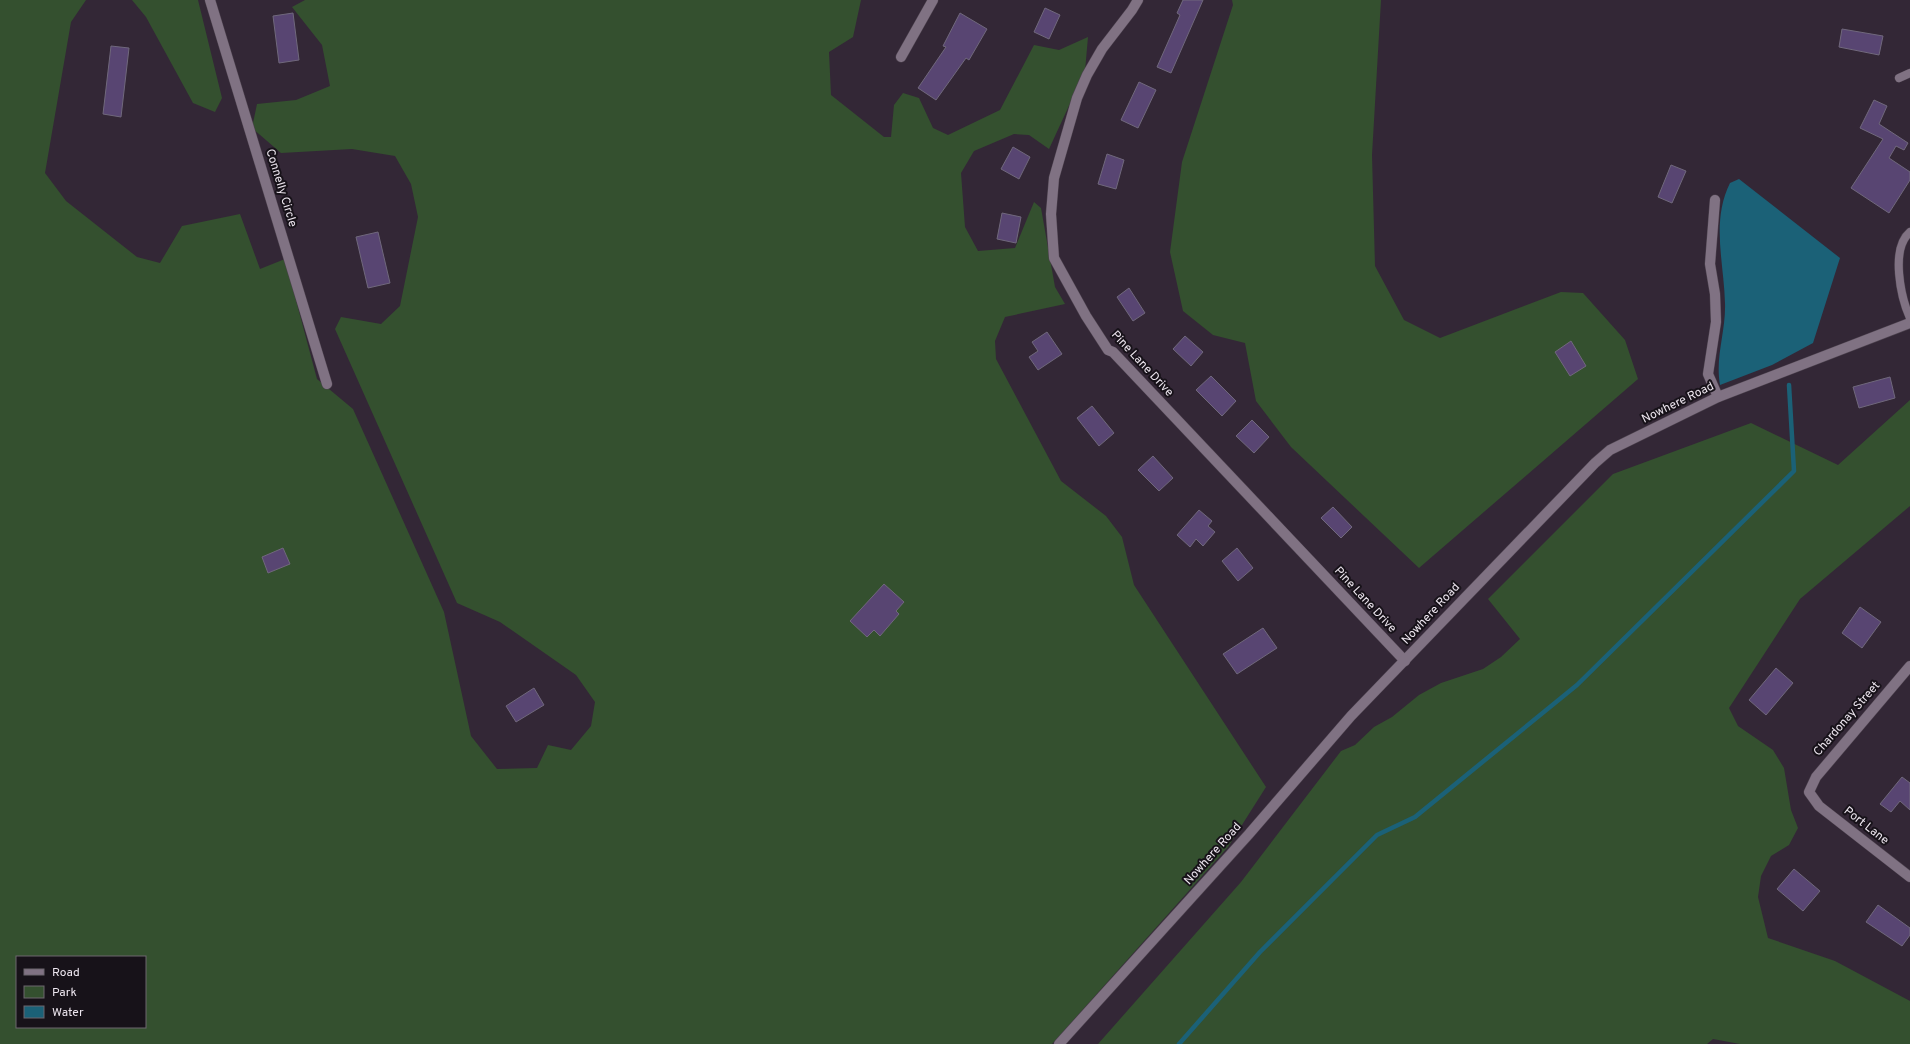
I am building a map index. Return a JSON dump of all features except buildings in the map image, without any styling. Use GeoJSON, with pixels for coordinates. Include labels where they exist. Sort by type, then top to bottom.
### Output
{"type":"FeatureCollection","features":[{"type":"Feature","properties":{"kind":"street","name":"Connelly Circle"},"geometry":{"type":"LineString","coordinates":[[210,0],[327,384]]}},
{"type":"Feature","properties":{"kind":"street"},"geometry":{"type":"LineString","coordinates":[[901,57],[933,0]]}},
{"type":"Feature","properties":{"kind":"street","name":"Pine Lane Drive"},"geometry":{"type":"LineString","coordinates":[[1138,0],[1102,49],[1087,75],[1077,98],[1054,178],[1051,214],[1054,258],[1083,310],[1108,350],[1113,352],[1405,661]]}},
{"type":"Feature","properties":{"kind":"street"},"geometry":{"type":"LineString","coordinates":[[1715,200],[1710,264],[1715,294],[1716,322],[1708,374],[1718,397]]}},
{"type":"Feature","properties":{"kind":"street","name":"Nowhere Road"},"geometry":{"type":"LineString","coordinates":[[1059,1044],[1249,834],[1350,716],[1405,661],[1595,463],[1610,450],[1718,397],[1910,323]]}},
{"type":"Feature","properties":{"kind":"street","name":"Chardonay Street"},"geometry":{"type":"LineString","coordinates":[[1809,792],[1816,777],[1910,666]]}},
{"type":"Feature","properties":{"kind":"street","name":"Port Lane"},"geometry":{"type":"LineString","coordinates":[[1809,792],[1819,806],[1910,878]]}},
{"type":"Feature","properties":{"kind":"lane"},"geometry":{"type":"LineString","coordinates":[[1899,78],[1910,73]]}},
{"type":"Feature","properties":{"kind":"lane"},"geometry":{"type":"LineString","coordinates":[[1910,232],[1906,235],[1899,255],[1900,280],[1904,306],[1910,318]]}},
{"type":"Feature","properties":{"kind":"green space"},"geometry":{"type":"Polygon","coordinates":[[[0,0],[86,0],[71,22],[45,173],[66,201],[137,257],[160,263],[182,226],[240,214],[260,269],[285,259],[317,379],[353,409],[444,612],[471,736],[497,769],[537,768],[548,745],[571,750],[591,726],[595,702],[576,675],[500,622],[457,603],[335,329],[341,317],[381,324],[400,306],[418,217],[411,184],[395,156],[352,149],[281,153],[252,128],[257,104],[296,100],[330,86],[322,45],[292,7],[305,0],[861,0],[853,37],[829,52],[831,95],[884,137],[891,137],[894,105],[903,93],[919,98],[933,128],[948,135],[1000,110],[1034,45],[1059,50],[1088,37],[1085,71],[1049,149],[1029,135],[1014,134],[974,151],[961,173],[965,227],[978,251],[1015,248],[1034,202],[1041,208],[1055,287],[1065,304],[1005,317],[995,341],[996,359],[1061,481],[1106,516],[1122,537],[1134,585],[1266,787],[1228,847],[1052,1044],[0,1044],[0,0]]]}},
{"type":"Feature","properties":{"kind":"green space"},"geometry":{"type":"Polygon","coordinates":[[[132,0],[198,0],[222,98],[215,112],[193,103],[146,17],[132,0]]]}},
{"type":"Feature","properties":{"kind":"green space"},"geometry":{"type":"Polygon","coordinates":[[[1232,0],[1381,0],[1372,155],[1375,266],[1404,320],[1440,338],[1561,292],[1583,293],[1625,340],[1638,379],[1419,568],[1291,447],[1256,401],[1245,343],[1213,335],[1183,311],[1170,252],[1182,162],[1233,5],[1232,0]]]}},
{"type":"Feature","properties":{"kind":"green space"},"geometry":{"type":"Polygon","coordinates":[[[1910,400],[1910,506],[1800,599],[1729,708],[1738,726],[1773,750],[1784,768],[1791,810],[1798,828],[1789,845],[1771,856],[1761,876],[1758,897],[1768,938],[1835,961],[1910,1001],[1910,1044],[1740,1044],[1713,1039],[1707,1044],[1098,1044],[1241,882],[1341,751],[1355,745],[1374,727],[1392,717],[1419,695],[1441,683],[1483,669],[1501,657],[1520,639],[1488,599],[1613,474],[1751,423],[1838,465],[1910,400]]]}},
{"type":"Feature","properties":{"kind":"water"},"geometry":{"type":"Polygon","coordinates":[[[1739,179],[1840,258],[1813,343],[1772,365],[1720,385],[1719,364],[1725,314],[1720,242],[1721,212],[1724,197],[1730,183],[1739,179]]]}},
{"type":"Feature","properties":{"kind":"waterway"},"geometry":{"type":"LineString","coordinates":[[1179,1044],[1260,952],[1377,835],[1415,817],[1577,685],[1794,471],[1789,385]]}}]}
